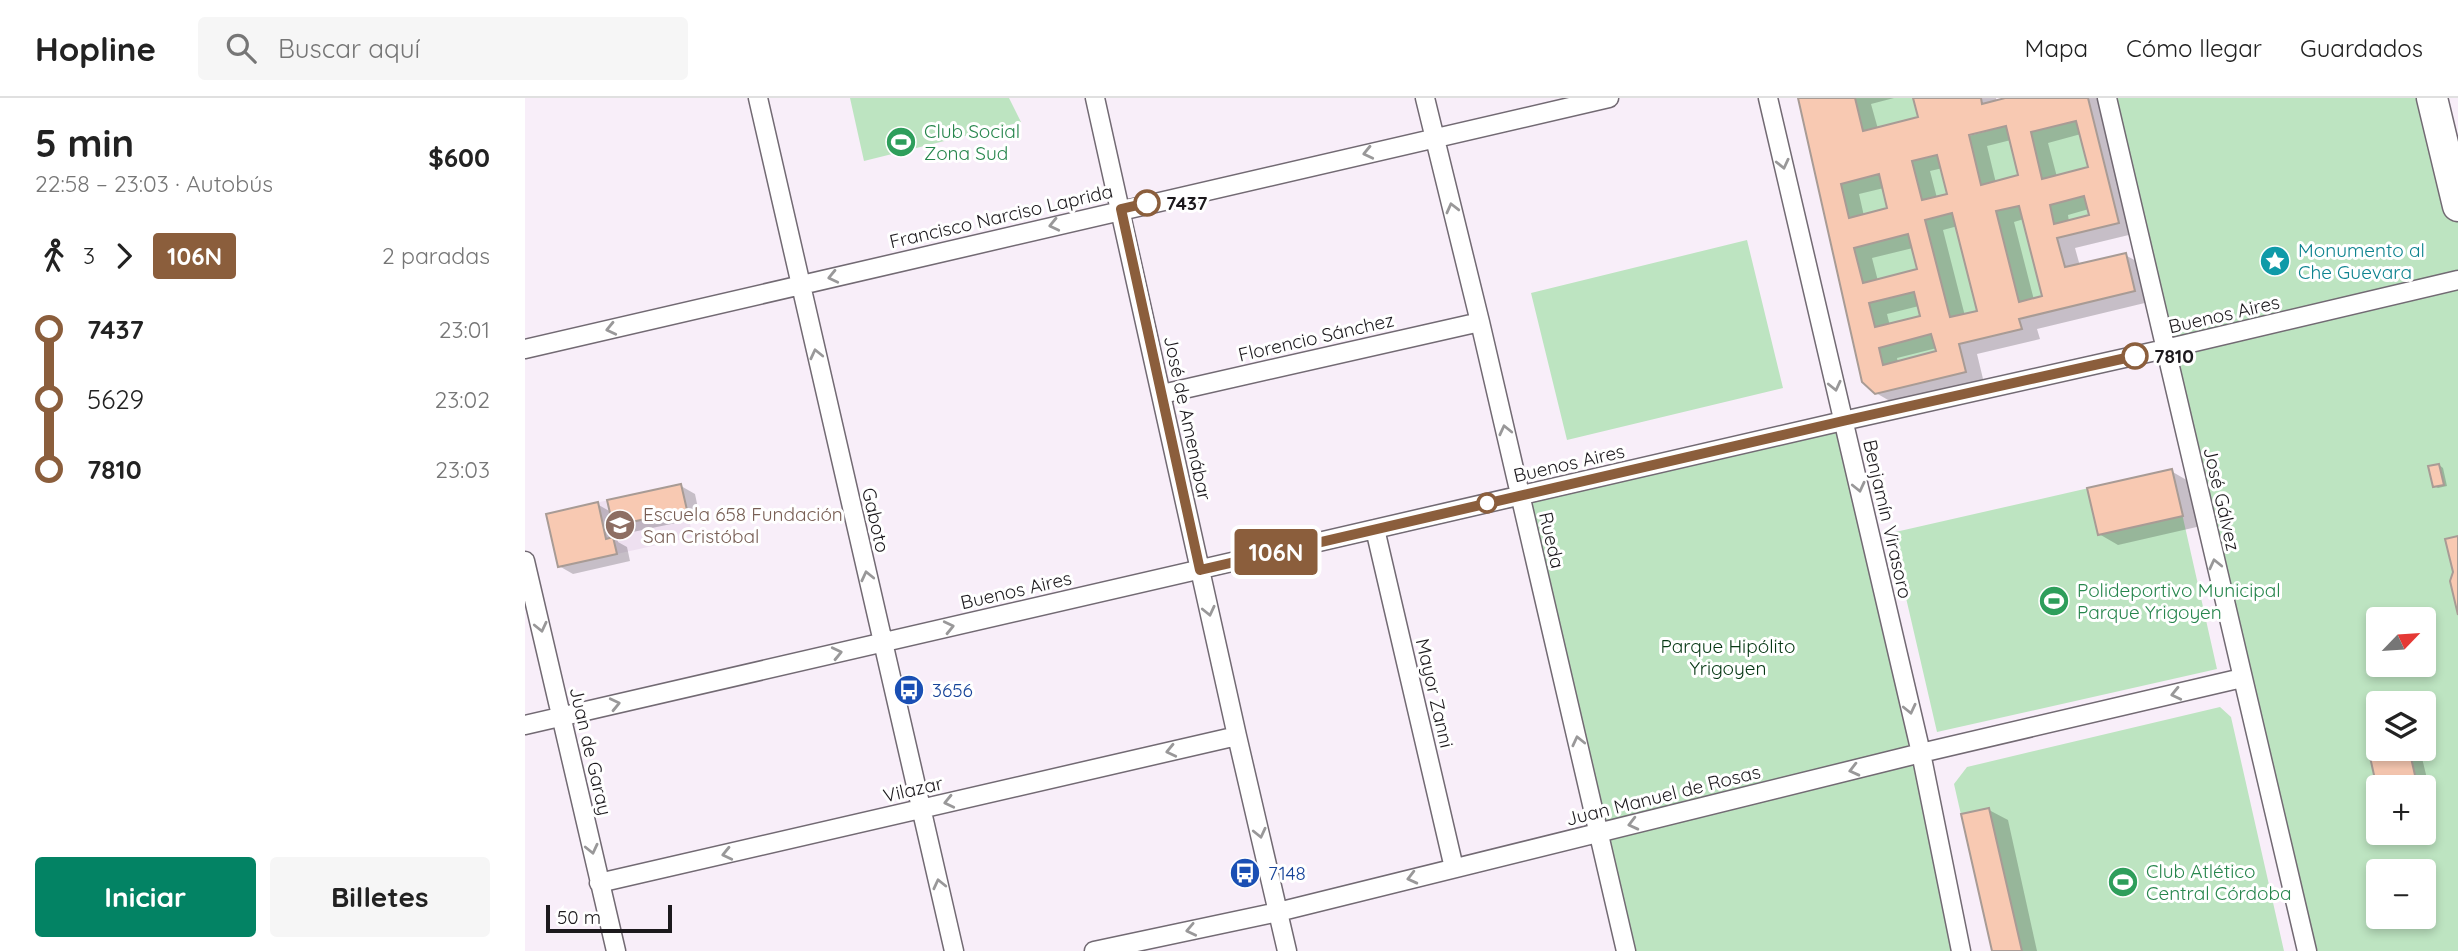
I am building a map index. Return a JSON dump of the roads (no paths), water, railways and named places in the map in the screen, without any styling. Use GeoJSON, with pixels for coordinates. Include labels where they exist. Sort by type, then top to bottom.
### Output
{"type":"FeatureCollection","features":[{"type":"Feature","properties":{"kind":"main road"},"geometry":{"type":"LineString","coordinates":[[2432,98],[2458,206]]}},
{"type":"Feature","properties":{"kind":"street","name":"Gaboto"},"geometry":{"type":"LineString","coordinates":[[758,98],[954,951]]}},
{"type":"Feature","properties":{"kind":"street","name":"José de Amenábar"},"geometry":{"type":"LineString","coordinates":[[1095,98],[1287,951]]}},
{"type":"Feature","properties":{"kind":"street","name":"Rueda"},"geometry":{"type":"LineString","coordinates":[[1425,98],[1480,321],[1626,951]]}},
{"type":"Feature","properties":{"kind":"street","name":"Francisco Narciso Laprida"},"geometry":{"type":"LineString","coordinates":[[525,349],[1609,98]]}},
{"type":"Feature","properties":{"kind":"street","name":"Benjamín Virasoro"},"geometry":{"type":"LineString","coordinates":[[1768,98],[1921,753],[1961,951]]}},
{"type":"Feature","properties":{"kind":"street","name":"José Gálvez"},"geometry":{"type":"LineString","coordinates":[[2107,98],[2307,951]]}},
{"type":"Feature","properties":{"kind":"street","name":"Buenos Aires"},"geometry":{"type":"LineString","coordinates":[[525,725],[2458,280]]}},
{"type":"Feature","properties":{"kind":"street","name":"Florencio Sánchez"},"geometry":{"type":"LineString","coordinates":[[1162,394],[1480,321]]}},
{"type":"Feature","properties":{"kind":"street","name":"Mayor Zanni"},"geometry":{"type":"LineString","coordinates":[[1375,529],[1454,868]]}},
{"type":"Feature","properties":{"kind":"street","name":"Juan de Garay"},"geometry":{"type":"LineString","coordinates":[[525,561],[615,951]]}},
{"type":"Feature","properties":{"kind":"street","name":"Juan Manuel de Rosas"},"geometry":{"type":"LineString","coordinates":[[1094,951],[1278,912],[1921,753],[2242,678]]}},
{"type":"Feature","properties":{"kind":"street","name":"Vilazar"},"geometry":{"type":"LineString","coordinates":[[599,883],[1237,736]]}},
{"type":"Feature","properties":{"kind":"place","name":"Club Social Zona Sud"},"geometry":{"type":"Point","coordinates":[901,142]}},
{"type":"Feature","properties":{"kind":"place","name":"7437"},"geometry":{"type":"Point","coordinates":[1147,203]}},
{"type":"Feature","properties":{"kind":"place","name":"Monumento al Che Guevara"},"geometry":{"type":"Point","coordinates":[2275,261]}},
{"type":"Feature","properties":{"kind":"place","name":"7810"},"geometry":{"type":"Point","coordinates":[2135,356]}},
{"type":"Feature","properties":{"kind":"place","name":"Escuela 658 Fundación San Cristóbal"},"geometry":{"type":"Point","coordinates":[620,525]}},
{"type":"Feature","properties":{"kind":"place","name":"Polideportivo Municipal Parque Yrigoyen"},"geometry":{"type":"Point","coordinates":[2054,601]}},
{"type":"Feature","properties":{"kind":"place","name":"3656"},"geometry":{"type":"Point","coordinates":[909,690]}},
{"type":"Feature","properties":{"kind":"place","name":"7148"},"geometry":{"type":"Point","coordinates":[1245,873]}},
{"type":"Feature","properties":{"kind":"place","name":"Club Atlético Central Córdoba"},"geometry":{"type":"Point","coordinates":[2123,882]}},
{"type":"Feature","properties":{"kind":"park label","name":"Parque Hipólito Yrigoyen"},"geometry":{"type":"Point","coordinates":[1728,657]}}]}
